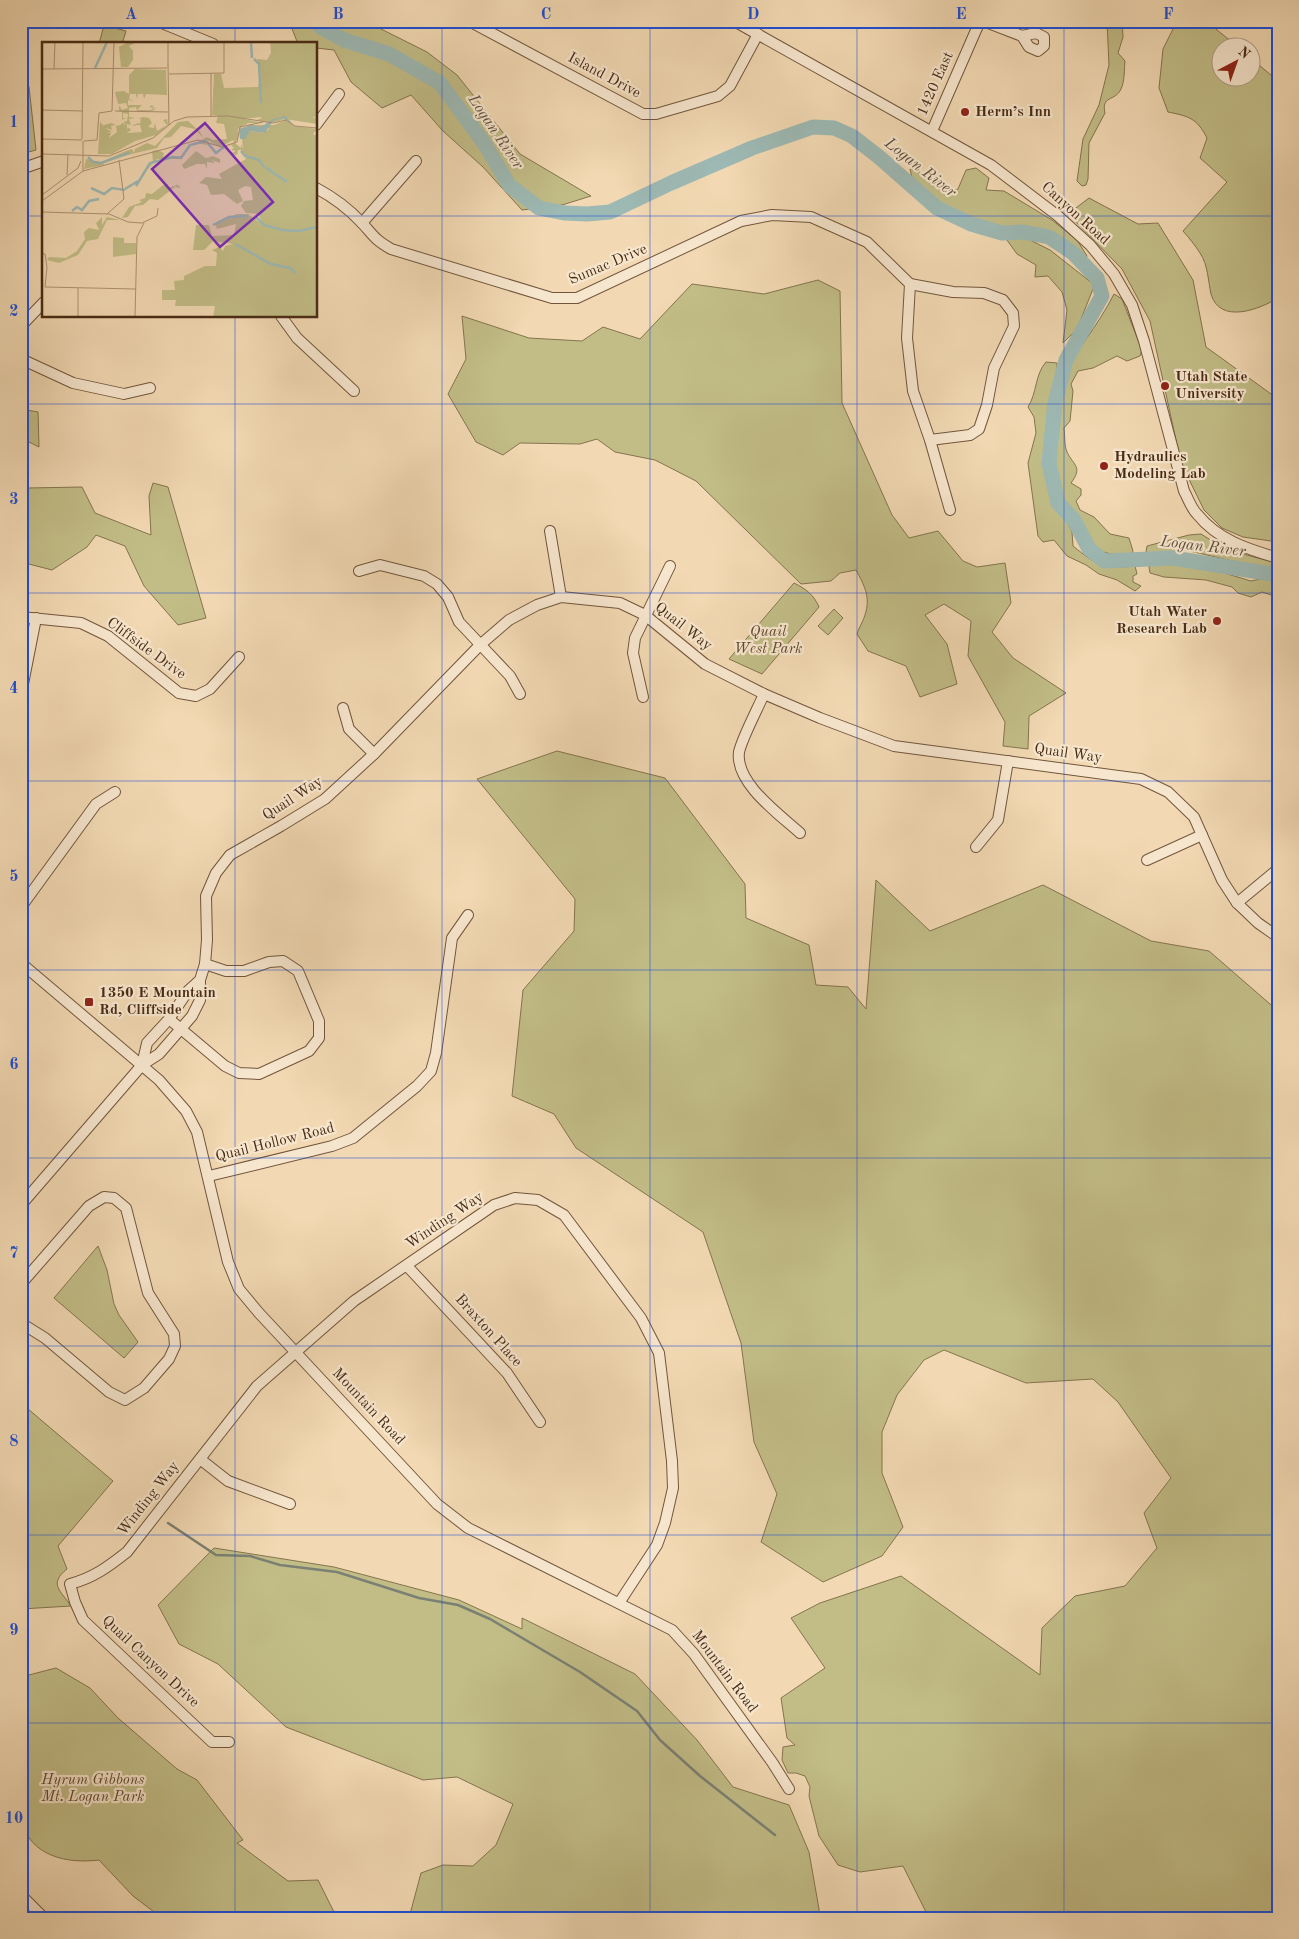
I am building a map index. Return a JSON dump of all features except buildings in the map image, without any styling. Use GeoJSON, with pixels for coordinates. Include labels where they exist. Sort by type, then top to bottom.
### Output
{"type":"FeatureCollection","features":[{"type":"Feature","properties":{"kind":"street"},"geometry":{"type":"LineString","coordinates":[[157,21],[208,42]]}},
{"type":"Feature","properties":{"kind":"street","name":"Island Drive"},"geometry":{"type":"LineString","coordinates":[[469,21],[643,114],[656,114],[718,96],[730,86],[758,34]]}},
{"type":"Feature","properties":{"kind":"street","name":"Canyon Road"},"geometry":{"type":"LineString","coordinates":[[734,21],[991,165],[1012,180],[1090,245],[1114,274],[1132,305],[1144,341],[1184,491],[1196,513],[1214,532],[1243,547],[1278,558]]}},
{"type":"Feature","properties":{"kind":"street"},"geometry":{"type":"LineString","coordinates":[[982,21],[1022,36]]}},
{"type":"Feature","properties":{"kind":"street","name":"1420 East"},"geometry":{"type":"LineString","coordinates":[[932,131],[982,21]]}},
{"type":"Feature","properties":{"kind":"street"},"geometry":{"type":"LineString","coordinates":[[318,123],[338,94]]}},
{"type":"Feature","properties":{"kind":"street"},"geometry":{"type":"LineString","coordinates":[[362,223],[416,161]]}},
{"type":"Feature","properties":{"kind":"street"},"geometry":{"type":"LineString","coordinates":[[21,169],[42,162]]}},
{"type":"Feature","properties":{"kind":"street","name":"Sumac Drive"},"geometry":{"type":"LineString","coordinates":[[318,189],[335,198],[362,223],[376,240],[391,249],[552,298],[577,298],[741,221],[772,215],[812,217],[867,242],[910,284]]}},
{"type":"Feature","properties":{"kind":"street"},"geometry":{"type":"LineString","coordinates":[[930,440],[970,435],[979,429],[987,405],[994,368],[1014,326],[1014,313],[1003,300],[984,293],[953,292],[910,284],[907,338],[913,391],[930,440],[950,510]]}},
{"type":"Feature","properties":{"kind":"street"},"geometry":{"type":"LineString","coordinates":[[21,326],[42,304]]}},
{"type":"Feature","properties":{"kind":"street"},"geometry":{"type":"LineString","coordinates":[[282,318],[297,338],[354,391]]}},
{"type":"Feature","properties":{"kind":"street"},"geometry":{"type":"LineString","coordinates":[[21,359],[73,383],[124,394],[150,388]]}},
{"type":"Feature","properties":{"kind":"street"},"geometry":{"type":"LineString","coordinates":[[550,531],[561,597]]}},
{"type":"Feature","properties":{"kind":"street"},"geometry":{"type":"LineString","coordinates":[[359,571],[380,565],[424,576],[437,584],[448,597],[459,622],[510,676],[520,694]]}},
{"type":"Feature","properties":{"kind":"street"},"geometry":{"type":"LineString","coordinates":[[643,697],[633,653],[635,638],[670,566]]}},
{"type":"Feature","properties":{"kind":"street","name":"Quail Way"},"geometry":{"type":"LineString","coordinates":[[142,1065],[159,1054],[192,1016],[200,1000],[200,980],[205,964],[207,940],[206,896],[216,872],[230,855],[282,826],[324,799],[374,754],[480,645],[509,620],[537,605],[561,597],[620,603],[645,615],[705,664],[764,694],[894,746],[1141,779],[1168,792],[1194,817],[1222,880],[1238,903],[1258,923],[1278,937]]}},
{"type":"Feature","properties":{"kind":"street","name":"Cliffside Drive"},"geometry":{"type":"LineString","coordinates":[[21,617],[81,623],[108,636],[179,693],[196,696],[210,689],[239,657]]}},
{"type":"Feature","properties":{"kind":"street"},"geometry":{"type":"LineString","coordinates":[[21,694],[36,618]]}},
{"type":"Feature","properties":{"kind":"street"},"geometry":{"type":"LineString","coordinates":[[764,694],[740,751],[740,765],[748,784],[800,833]]}},
{"type":"Feature","properties":{"kind":"street"},"geometry":{"type":"LineString","coordinates":[[343,708],[349,728],[374,754]]}},
{"type":"Feature","properties":{"kind":"street"},"geometry":{"type":"LineString","coordinates":[[976,846],[998,820],[1008,761]]}},
{"type":"Feature","properties":{"kind":"street"},"geometry":{"type":"LineString","coordinates":[[21,908],[96,804],[115,792]]}},
{"type":"Feature","properties":{"kind":"street"},"geometry":{"type":"LineString","coordinates":[[1147,860],[1202,835]]}},
{"type":"Feature","properties":{"kind":"street"},"geometry":{"type":"LineString","coordinates":[[1238,903],[1278,869]]}},
{"type":"Feature","properties":{"kind":"street","name":"Quail Hollow Road"},"geometry":{"type":"LineString","coordinates":[[208,1176],[332,1146],[353,1138],[431,1071],[436,1054],[452,938],[468,915]]}},
{"type":"Feature","properties":{"kind":"street"},"geometry":{"type":"LineString","coordinates":[[169,1019],[225,1066],[239,1073],[259,1074],[309,1051],[319,1038],[319,1021],[298,971],[283,961],[269,962],[244,972],[226,971],[205,964]]}},
{"type":"Feature","properties":{"kind":"street","name":"Mountain Road"},"geometry":{"type":"LineString","coordinates":[[21,963],[159,1080],[186,1111],[197,1132],[228,1262],[239,1289],[296,1353],[437,1504],[468,1528],[510,1551],[672,1630],[694,1654],[772,1762],[789,1789]]}},
{"type":"Feature","properties":{"kind":"street","name":"Quail Way"},"geometry":{"type":"LineString","coordinates":[[142,1065],[147,1044],[169,1019],[188,991],[200,980]]}},
{"type":"Feature","properties":{"kind":"street"},"geometry":{"type":"LineString","coordinates":[[21,1205],[142,1065]]}},
{"type":"Feature","properties":{"kind":"street"},"geometry":{"type":"LineString","coordinates":[[21,1284],[89,1206],[104,1197],[114,1198],[126,1208],[148,1293],[174,1334],[175,1346],[169,1359],[144,1388],[125,1400],[104,1389],[45,1338],[21,1323]]}},
{"type":"Feature","properties":{"kind":"street","name":"Winding Way"},"geometry":{"type":"LineString","coordinates":[[70,1584],[88,1580],[127,1552],[256,1386],[354,1301],[494,1205],[515,1198],[538,1200],[564,1215],[641,1318],[658,1353],[672,1461],[673,1488],[665,1523],[657,1546],[619,1603]]}},
{"type":"Feature","properties":{"kind":"street","name":"Braxton Place"},"geometry":{"type":"LineString","coordinates":[[407,1266],[507,1373],[540,1422]]}},
{"type":"Feature","properties":{"kind":"street"},"geometry":{"type":"LineString","coordinates":[[200,1459],[228,1481],[290,1504]]}},
{"type":"Feature","properties":{"kind":"street","name":"Quail Canyon Drive"},"geometry":{"type":"LineString","coordinates":[[70,1584],[83,1620],[212,1742],[229,1742]]}},
{"type":"Feature","properties":{"kind":"street"},"geometry":{"type":"LineString","coordinates":[[21,1895],[44,1918]]}},
{"type":"Feature","properties":{"kind":"green space"},"geometry":{"type":"Polygon","coordinates":[[[289,21],[365,21],[427,52],[457,75],[520,154],[591,196],[562,205],[522,210],[483,167],[443,131],[411,95],[382,108],[351,82],[334,50],[318,48],[318,42],[297,42],[289,21]]]}},
{"type":"Feature","properties":{"kind":"green space"},"geometry":{"type":"Polygon","coordinates":[[[1107,21],[1122,21],[1123,37],[1118,53],[1125,61],[1124,79],[1118,93],[1105,103],[1105,113],[1089,143],[1088,179],[1086,185],[1082,186],[1077,181],[1083,139],[1099,105],[1109,65],[1107,21]]]}},
{"type":"Feature","properties":{"kind":"green space"},"geometry":{"type":"Polygon","coordinates":[[[1177,21],[1206,21],[1227,38],[1212,38],[1212,88],[1262,88],[1262,67],[1278,81],[1278,298],[1251,310],[1231,312],[1216,304],[1211,294],[1203,258],[1183,231],[1227,182],[1200,158],[1207,138],[1200,126],[1191,119],[1168,112],[1159,88],[1163,49],[1177,21]]]}},
{"type":"Feature","properties":{"kind":"green space"},"geometry":{"type":"Polygon","coordinates":[[[104,25],[126,31],[123,42],[100,42],[104,25]]]}},
{"type":"Feature","properties":{"kind":"green space"},"geometry":{"type":"Polygon","coordinates":[[[21,70],[29,87],[36,150],[21,154],[21,70]]]}},
{"type":"Feature","properties":{"kind":"green space"},"geometry":{"type":"Polygon","coordinates":[[[976,168],[989,178],[986,190],[1004,191],[1052,220],[1077,240],[1087,256],[1085,260],[1043,229],[1031,236],[1030,240],[1050,250],[1092,283],[1093,289],[1077,329],[1063,343],[1067,310],[1062,292],[1048,276],[1035,277],[1036,265],[1017,254],[1004,236],[1008,229],[983,223],[943,206],[913,182],[910,169],[917,170],[949,192],[958,189],[966,170],[976,168]]]}},
{"type":"Feature","properties":{"kind":"green space"},"geometry":{"type":"Polygon","coordinates":[[[1089,198],[1138,224],[1158,223],[1193,280],[1206,347],[1278,399],[1278,542],[1243,537],[1222,528],[1204,510],[1181,463],[1150,321],[1122,269],[1068,214],[1089,198]]]}},
{"type":"Feature","properties":{"kind":"green space"},"geometry":{"type":"Polygon","coordinates":[[[818,280],[840,291],[842,403],[892,515],[909,538],[938,531],[963,561],[977,567],[1005,563],[1011,603],[992,632],[1013,658],[1066,693],[1029,716],[1028,749],[1003,746],[1005,722],[968,656],[971,621],[944,604],[925,615],[947,644],[957,684],[920,697],[906,666],[868,651],[857,634],[867,609],[867,597],[856,570],[840,573],[831,581],[801,584],[696,481],[655,460],[615,452],[597,439],[580,444],[520,443],[503,455],[476,442],[448,394],[466,359],[462,316],[529,338],[582,341],[603,327],[640,339],[692,284],[764,294],[818,280]]]}},
{"type":"Feature","properties":{"kind":"green space"},"geometry":{"type":"Polygon","coordinates":[[[1114,294],[1122,299],[1142,350],[1140,356],[1127,361],[1117,356],[1093,368],[1078,371],[1071,384],[1073,391],[1070,421],[1064,428],[1065,446],[1077,470],[1075,478],[1071,483],[1081,489],[1081,495],[1076,501],[1080,510],[1094,517],[1110,534],[1129,538],[1133,551],[1131,555],[1117,555],[1098,550],[1086,539],[1071,510],[1066,507],[1063,513],[1072,532],[1073,546],[1089,558],[1101,565],[1115,567],[1135,566],[1137,574],[1133,576],[1133,582],[1141,586],[1135,591],[1117,580],[1099,574],[1067,556],[1054,540],[1043,542],[1038,536],[1028,463],[1036,433],[1034,417],[1028,407],[1042,367],[1046,362],[1057,363],[1057,384],[1114,294]]]}},
{"type":"Feature","properties":{"kind":"green space"},"geometry":{"type":"Polygon","coordinates":[[[21,409],[38,412],[39,447],[21,438],[21,409]]]}},
{"type":"Feature","properties":{"kind":"green space"},"geometry":{"type":"Polygon","coordinates":[[[153,483],[168,487],[206,618],[178,625],[144,586],[125,546],[96,535],[87,547],[52,570],[21,562],[21,486],[27,488],[82,487],[95,513],[151,535],[149,496],[153,483]]]}},
{"type":"Feature","properties":{"kind":"green space"},"geometry":{"type":"Polygon","coordinates":[[[1201,534],[1229,549],[1278,563],[1278,572],[1186,550],[1152,554],[1146,552],[1147,546],[1189,535],[1201,534]]]}},
{"type":"Feature","properties":{"kind":"green space"},"geometry":{"type":"Polygon","coordinates":[[[1170,560],[1201,566],[1251,581],[1271,577],[1278,579],[1278,592],[1271,595],[1262,592],[1251,597],[1238,593],[1232,587],[1206,580],[1164,577],[1150,573],[1149,567],[1152,562],[1170,560]]]}},
{"type":"Feature","properties":{"kind":"green space","name":"Quail West Park"},"geometry":{"type":"Polygon","coordinates":[[[794,583],[809,593],[819,607],[762,674],[729,659],[794,583]]]}},
{"type":"Feature","properties":{"kind":"green space"},"geometry":{"type":"Polygon","coordinates":[[[834,609],[843,618],[828,635],[818,626],[834,609]]]}},
{"type":"Feature","properties":{"kind":"green space"},"geometry":{"type":"Polygon","coordinates":[[[557,751],[665,778],[745,884],[746,918],[809,945],[816,985],[848,987],[866,1009],[876,880],[930,931],[1043,885],[1151,941],[1209,951],[1278,1011],[1278,1918],[929,1918],[903,1866],[860,1872],[838,1865],[819,1836],[809,1796],[810,1787],[805,1776],[788,1773],[782,1760],[783,1747],[795,1745],[787,1738],[781,1698],[825,1668],[791,1618],[820,1603],[901,1576],[1040,1675],[1042,1628],[1075,1596],[1125,1586],[1157,1548],[1144,1513],[1171,1478],[1118,1402],[1093,1379],[1026,1383],[944,1350],[924,1360],[897,1395],[882,1432],[882,1473],[903,1527],[882,1556],[823,1582],[761,1542],[777,1494],[754,1442],[741,1343],[703,1232],[576,1148],[554,1114],[512,1096],[523,990],[574,931],[575,899],[477,779],[557,751]]]}},
{"type":"Feature","properties":{"kind":"green space"},"geometry":{"type":"Polygon","coordinates":[[[98,1246],[107,1270],[114,1304],[119,1315],[138,1342],[124,1358],[54,1298],[98,1246]]]}},
{"type":"Feature","properties":{"kind":"green space"},"geometry":{"type":"Polygon","coordinates":[[[21,1403],[113,1481],[58,1546],[67,1569],[58,1579],[58,1588],[71,1606],[21,1609],[21,1403]]]}},
{"type":"Feature","properties":{"kind":"green space"},"geometry":{"type":"Polygon","coordinates":[[[214,1548],[334,1567],[459,1600],[522,1629],[522,1618],[635,1674],[697,1740],[733,1787],[789,1805],[809,1852],[819,1918],[409,1918],[421,1873],[443,1865],[473,1866],[496,1845],[513,1804],[457,1777],[423,1780],[286,1727],[218,1664],[179,1644],[158,1605],[214,1548]]]}},
{"type":"Feature","properties":{"kind":"green space","name":"Hyrum Gibbons Mt. Logan Park"},"geometry":{"type":"Polygon","coordinates":[[[56,1668],[90,1688],[118,1718],[177,1769],[197,1780],[243,1840],[237,1843],[288,1881],[318,1880],[337,1918],[162,1918],[133,1896],[99,1860],[74,1861],[62,1859],[41,1850],[26,1833],[21,1821],[21,1677],[56,1668]]]}},
{"type":"Feature","properties":{"kind":"waterway","name":"Logan River"},"geometry":{"type":"LineString","coordinates":[[315,21],[322,28],[344,40],[389,54],[440,83],[484,143],[509,185],[539,208],[564,213],[610,212],[752,148],[813,127],[834,128],[852,136],[937,208],[971,224],[1002,233],[1023,232],[1049,237],[1073,253],[1097,278],[1102,296],[1066,360],[1055,403],[1049,463],[1058,503],[1074,520],[1089,549],[1104,561],[1173,558],[1278,575]]}},
{"type":"Feature","properties":{"kind":"waterway"},"geometry":{"type":"LineString","coordinates":[[168,1523],[216,1555],[250,1556],[280,1565],[337,1572],[419,1598],[458,1605],[490,1619],[580,1672],[637,1711],[660,1740],[700,1776],[775,1835]]}},
{"type":"Feature","properties":{"kind":"place","name":"Herm’s Inn"},"geometry":{"type":"Point","coordinates":[965,112]}},
{"type":"Feature","properties":{"kind":"place","name":"Utah State University"},"geometry":{"type":"Point","coordinates":[1165,386]}},
{"type":"Feature","properties":{"kind":"place","name":"Hydraulics Modeling Lab"},"geometry":{"type":"Point","coordinates":[1104,466]}},
{"type":"Feature","properties":{"kind":"place","name":"Utah Water Research Lab"},"geometry":{"type":"Point","coordinates":[1217,621]}},
{"type":"Feature","properties":{"kind":"place","name":"1350 E Mountain Rd, Cliffside"},"geometry":{"type":"Point","coordinates":[89,1002]}}]}
